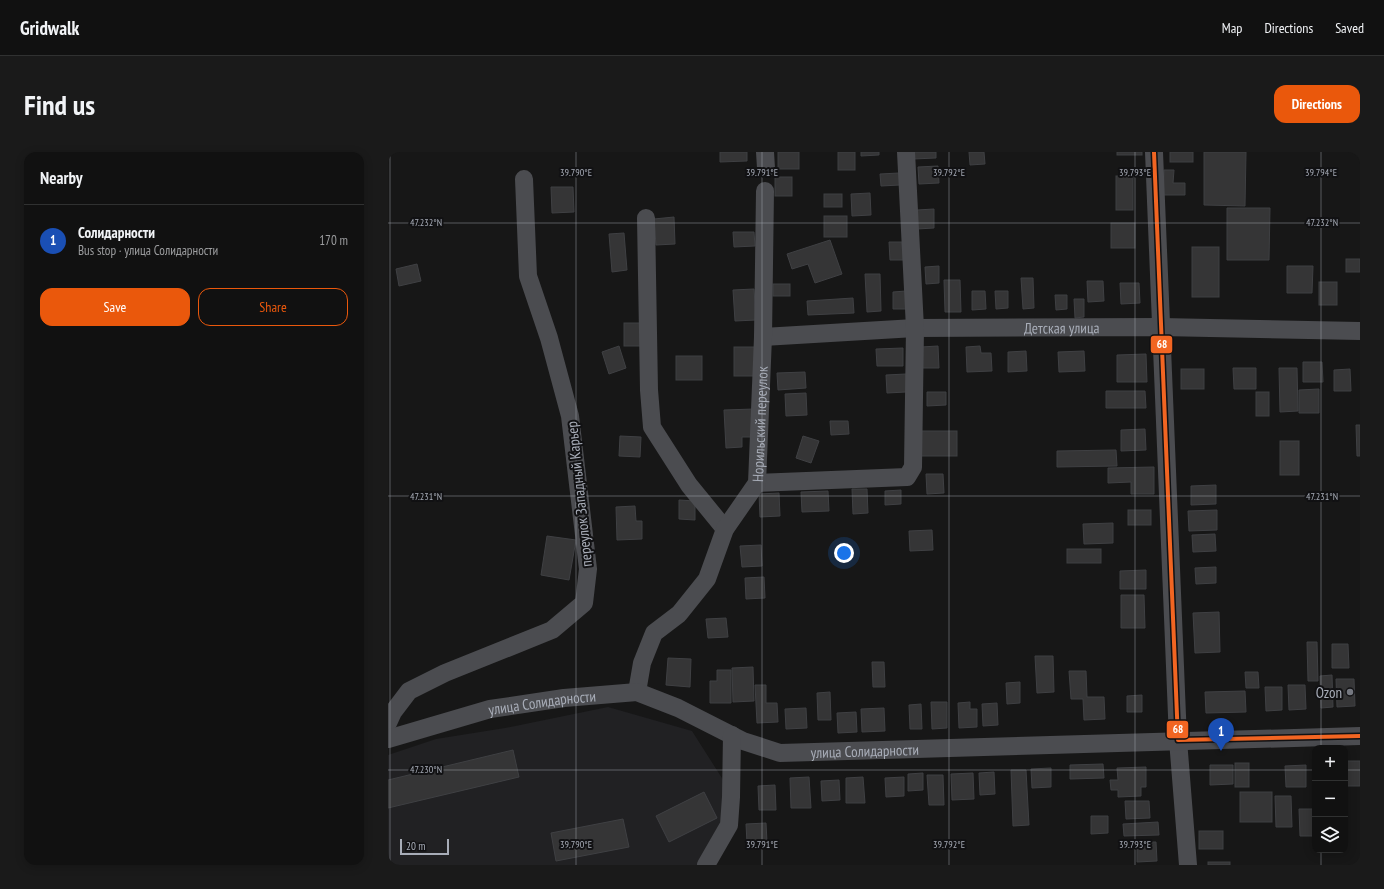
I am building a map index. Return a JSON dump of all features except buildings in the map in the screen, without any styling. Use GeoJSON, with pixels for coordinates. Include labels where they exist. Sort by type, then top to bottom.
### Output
{"type":"FeatureCollection","features":[{"type":"Feature","properties":{"kind":"street"},"geometry":{"type":"LineString","coordinates":[[757,483],[907,477],[913,467],[915,328],[906,152]]}},
{"type":"Feature","properties":{"kind":"street"},"geometry":{"type":"LineString","coordinates":[[1154,152],[1178,740],[1188,865]]}},
{"type":"Feature","properties":{"kind":"street","name":"переулок Западный Карьер"},"geometry":{"type":"LineString","coordinates":[[388,723],[393,712],[409,691],[445,673],[552,630],[584,603],[588,569],[570,416],[549,338],[528,276],[524,179]]}},
{"type":"Feature","properties":{"kind":"street","name":"Норильский переулок"},"geometry":{"type":"LineString","coordinates":[[637,692],[642,663],[654,633],[679,614],[707,579],[725,529],[757,483],[763,337],[764,191]]}},
{"type":"Feature","properties":{"kind":"street"},"geometry":{"type":"LineString","coordinates":[[646,218],[649,390],[652,427],[689,485],[725,529]]}},
{"type":"Feature","properties":{"kind":"street","name":"Детская улица"},"geometry":{"type":"LineString","coordinates":[[763,337],[915,328],[1161,327],[1360,331]]}},
{"type":"Feature","properties":{"kind":"street","name":"улица Солидарности"},"geometry":{"type":"LineString","coordinates":[[388,740],[490,710],[564,698],[637,692],[678,708],[744,741],[780,753],[1178,740],[1360,736]]}},
{"type":"Feature","properties":{"kind":"street"},"geometry":{"type":"LineString","coordinates":[[706,865],[729,825],[732,735]]}},
{"type":"Feature","properties":{"kind":"shaded area"},"geometry":{"type":"Polygon","coordinates":[[[608,707],[692,731],[727,786],[721,839],[701,865],[388,865],[388,755],[436,739],[505,728],[608,707]]]}},
{"type":"Feature","properties":{"kind":"transit line","name":"68"},"geometry":{"type":"LineString","coordinates":[[1154,152],[1178,740],[1360,736]]}},
{"type":"Feature","properties":{"kind":"place","name":"Ozon"},"geometry":{"type":"Point","coordinates":[1350,692]}},
{"type":"Feature","properties":{"kind":"place","name":"Солидарности"},"geometry":{"type":"Point","coordinates":[1221,751]}}]}
